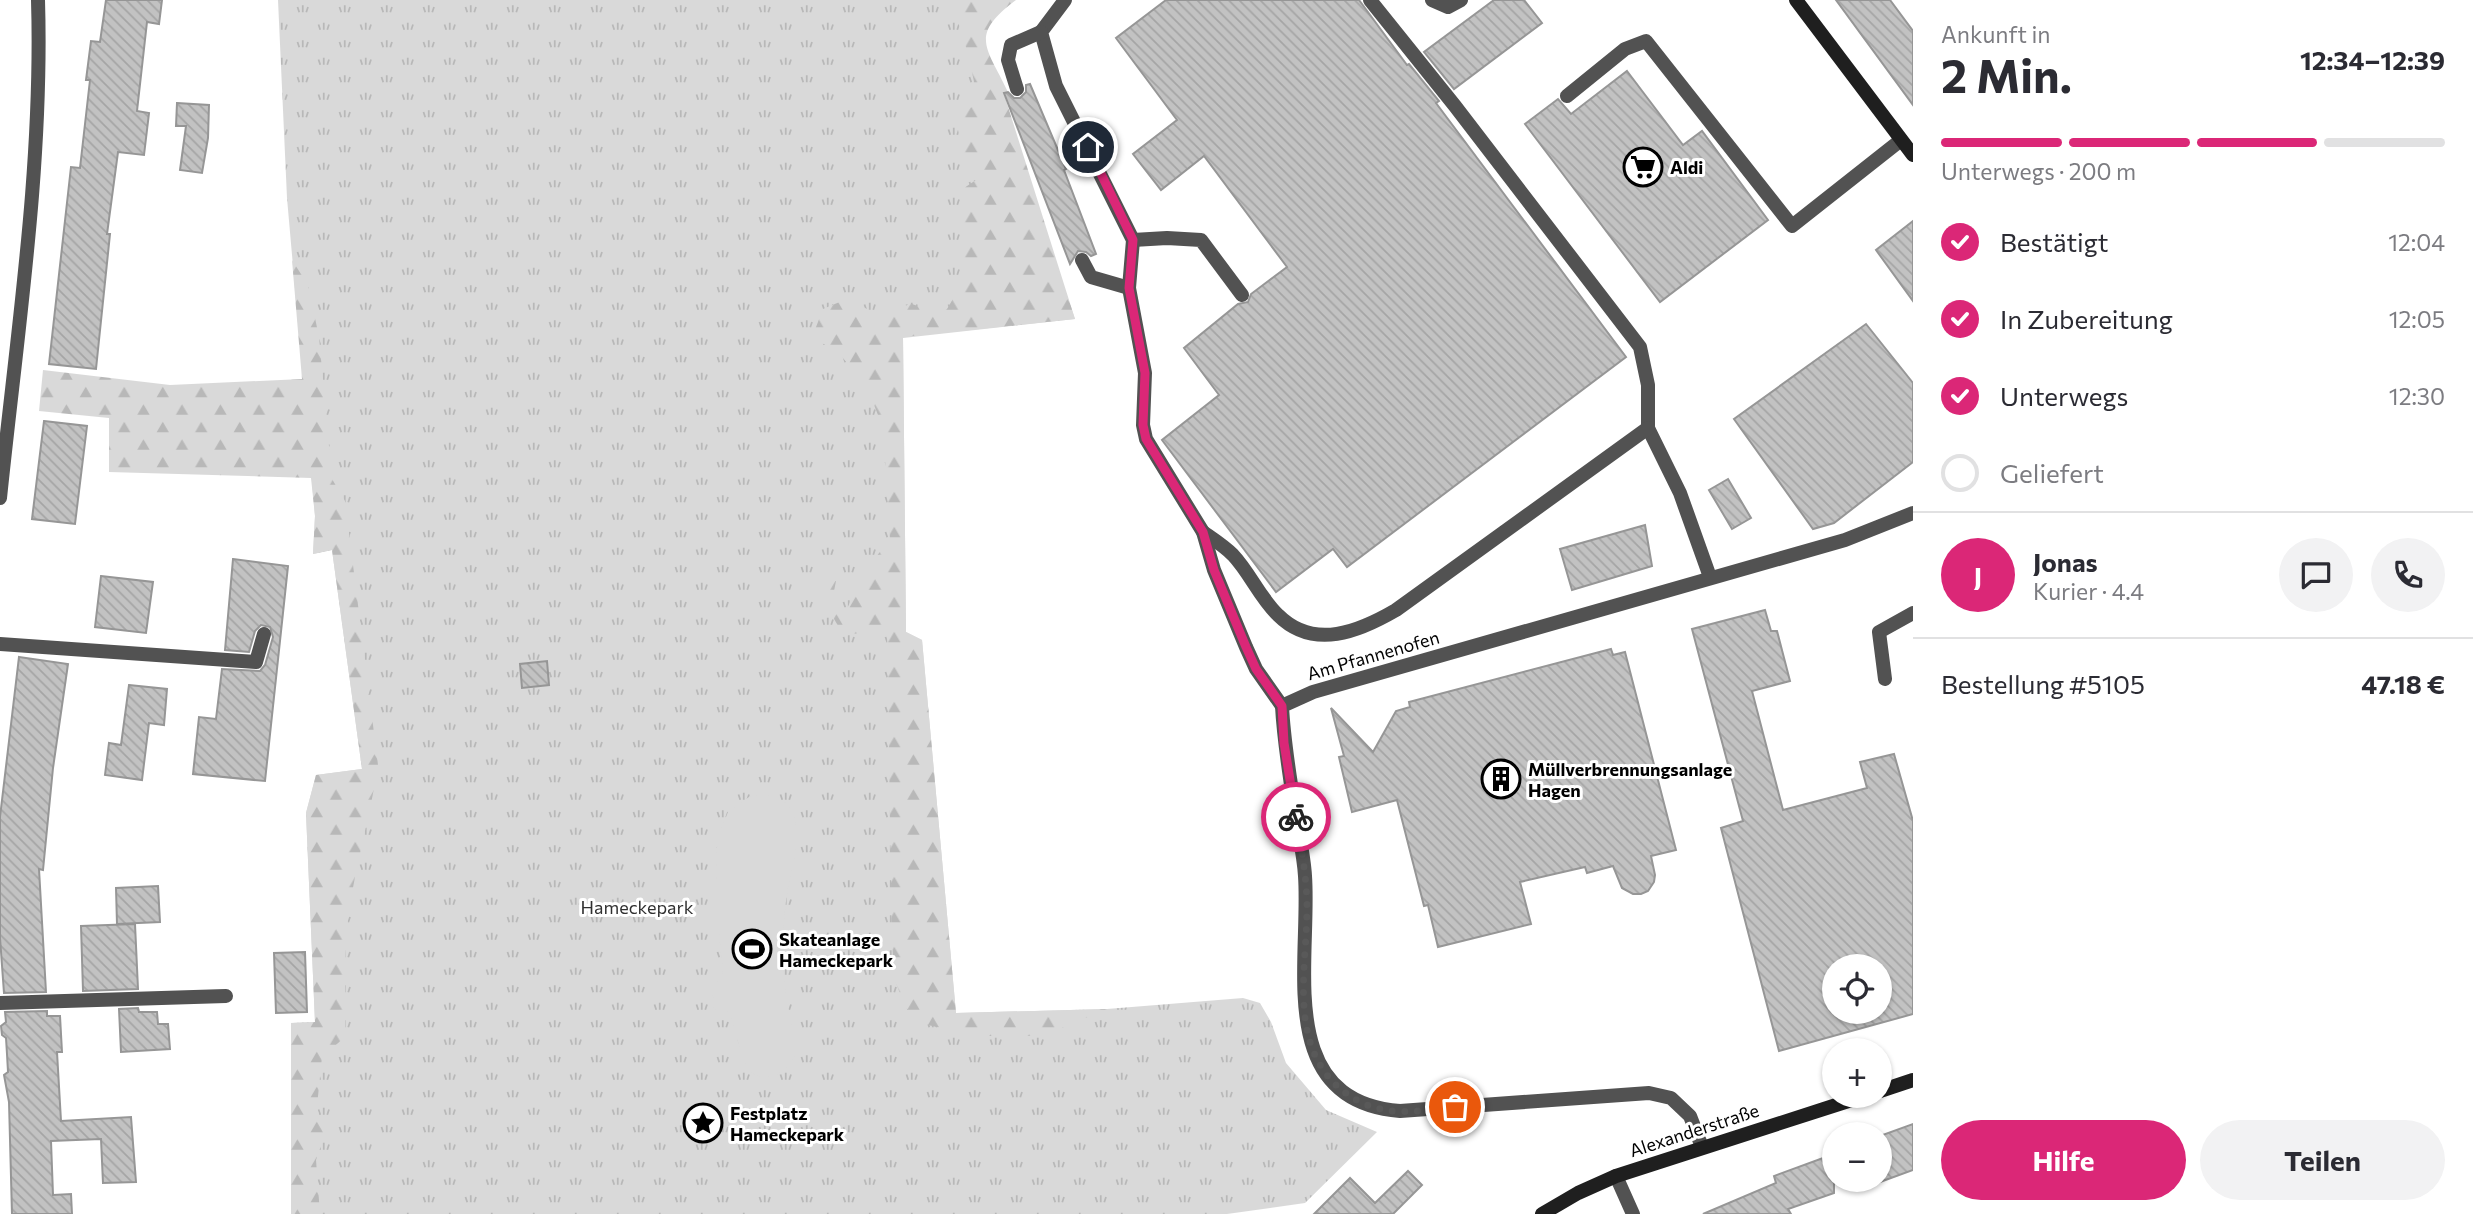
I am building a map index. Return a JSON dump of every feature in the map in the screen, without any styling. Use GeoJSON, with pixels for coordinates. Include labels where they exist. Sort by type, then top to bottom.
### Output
{"type":"FeatureCollection","features":[{"type":"Feature","properties":{"kind":"main road"},"geometry":{"type":"LineString","coordinates":[[1796,0],[1913,155]]}},
{"type":"Feature","properties":{"kind":"main road"},"geometry":{"type":"LineString","coordinates":[[1892,1087],[1913,1080]]}},
{"type":"Feature","properties":{"kind":"main road","name":"Alexanderstraße"},"geometry":{"type":"LineString","coordinates":[[1542,1214],[1578,1192],[1616,1176],[1826,1108]]}},
{"type":"Feature","properties":{"kind":"street"},"geometry":{"type":"LineString","coordinates":[[0,498],[32,186],[40,68],[38,0]]}},
{"type":"Feature","properties":{"kind":"street"},"geometry":{"type":"LineString","coordinates":[[1017,89],[1008,60],[1011,45],[1041,32],[1065,0]]}},
{"type":"Feature","properties":{"kind":"street"},"geometry":{"type":"LineString","coordinates":[[1370,0],[1640,347],[1648,385],[1648,428],[1680,493],[1710,577]]}},
{"type":"Feature","properties":{"kind":"street"},"geometry":{"type":"LineString","coordinates":[[1432,0],[1448,7],[1461,0]]}},
{"type":"Feature","properties":{"kind":"street"},"geometry":{"type":"LineString","coordinates":[[1041,32],[1046,58],[1056,86],[1133,240],[1129,288],[1145,373],[1143,425],[1146,439],[1203,532],[1214,570],[1251,658],[1282,706],[1284,743],[1305,872],[1307,908],[1303,991],[1307,1027],[1316,1059],[1344,1092],[1356,1100],[1384,1110],[1649,1093],[1671,1098],[1690,1115],[1702,1147]]}},
{"type":"Feature","properties":{"kind":"street"},"geometry":{"type":"LineString","coordinates":[[1567,96],[1625,49],[1646,41],[1792,226],[1901,140]]}},
{"type":"Feature","properties":{"kind":"street"},"geometry":{"type":"LineString","coordinates":[[1133,240],[1167,237],[1201,240],[1242,295]]}},
{"type":"Feature","properties":{"kind":"street"},"geometry":{"type":"LineString","coordinates":[[1082,260],[1091,277],[1129,288]]}},
{"type":"Feature","properties":{"kind":"street"},"geometry":{"type":"LineString","coordinates":[[1203,532],[1233,555],[1278,616],[1311,634],[1329,636],[1348,633],[1396,610],[1648,428]]}},
{"type":"Feature","properties":{"kind":"street","name":"Am Pfannenofen"},"geometry":{"type":"LineString","coordinates":[[1282,706],[1313,692],[1845,540],[1913,513]]}},
{"type":"Feature","properties":{"kind":"street"},"geometry":{"type":"LineString","coordinates":[[1885,679],[1879,632],[1913,613]]}},
{"type":"Feature","properties":{"kind":"street"},"geometry":{"type":"LineString","coordinates":[[0,644],[256,662],[264,634]]}},
{"type":"Feature","properties":{"kind":"street"},"geometry":{"type":"LineString","coordinates":[[0,1003],[226,996]]}},
{"type":"Feature","properties":{"kind":"street"},"geometry":{"type":"LineString","coordinates":[[1616,1176],[1633,1214]]}},
{"type":"Feature","properties":{"kind":"green space","name":"Hameckepark"},"geometry":{"type":"Polygon","coordinates":[[[278,0],[966,0],[1075,319],[903,338],[906,632],[922,640],[956,1013],[1107,1009],[1243,998],[1260,1003],[1271,1022],[1286,1063],[1326,1110],[1377,1132],[1305,1203],[1227,1214],[291,1214],[291,1023],[315,1022],[306,813],[316,775],[362,769],[332,550],[313,554],[315,516],[287,198],[278,0]]]}},
{"type":"Feature","properties":{"kind":"green space"},"geometry":{"type":"Polygon","coordinates":[[[950,0],[1016,0],[992,23],[986,43],[1008,92],[1004,94],[1075,319],[903,337],[906,632],[922,640],[956,1013],[1107,1009],[1042,1036],[976,1036],[928,1025],[906,1008],[895,981],[892,944],[887,627],[844,636],[813,583],[836,581],[832,601],[847,609],[860,579],[890,538],[883,428],[866,384],[833,347],[811,340],[823,309],[849,298],[866,308],[883,313],[912,304],[936,313],[942,312],[947,309],[957,292],[963,274],[961,190],[979,178],[964,158],[957,125],[978,98],[964,39],[950,0]]]}},
{"type":"Feature","properties":{"kind":"green space"},"geometry":{"type":"Polygon","coordinates":[[[292,260],[308,285],[319,337],[332,479],[345,501],[378,765],[348,922],[345,1037],[322,1057],[317,1106],[324,1137],[316,1160],[320,1214],[291,1214],[291,1023],[315,1022],[306,813],[316,775],[362,769],[332,550],[313,554],[315,516],[311,478],[109,472],[109,418],[39,411],[43,370],[170,385],[302,379],[292,260]]]}},
{"type":"Feature","properties":{"kind":"green space","name":"Skateanlage Hameckepark"},"geometry":{"type":"Polygon","coordinates":[[[769,795],[783,801],[791,809],[797,832],[783,930],[785,987],[796,1053],[790,1064],[781,1072],[760,1077],[751,1072],[745,1063],[735,1028],[726,1010],[714,1009],[712,985],[720,980],[723,972],[719,934],[712,925],[710,894],[716,883],[720,832],[728,812],[749,797],[769,795]]]}},
{"type":"Feature","properties":{"kind":"building"},"geometry":{"type":"Polygon","coordinates":[[[106,0],[162,0],[159,24],[147,22],[137,111],[149,113],[144,155],[118,152],[107,234],[110,234],[96,369],[49,364],[71,167],[80,168],[90,80],[86,80],[91,41],[100,42],[106,0]]]}},
{"type":"Feature","properties":{"kind":"building"},"geometry":{"type":"Polygon","coordinates":[[[1166,0],[1359,0],[1407,65],[1409,64],[1439,101],[1436,103],[1626,357],[1347,567],[1333,549],[1276,592],[1162,440],[1219,395],[1184,348],[1238,304],[1248,302],[1251,294],[1287,267],[1204,156],[1161,190],[1133,154],[1177,120],[1116,38],[1166,0]]]}},
{"type":"Feature","properties":{"kind":"building"},"geometry":{"type":"Polygon","coordinates":[[[1494,0],[1524,0],[1542,23],[1454,89],[1424,52],[1494,0]]]}},
{"type":"Feature","properties":{"kind":"building"},"geometry":{"type":"Polygon","coordinates":[[[1836,0],[1890,0],[1913,31],[1913,105],[1836,0]]]}},
{"type":"Feature","properties":{"kind":"building","name":"Aldi"},"geometry":{"type":"Polygon","coordinates":[[[1627,71],[1683,145],[1702,131],[1768,220],[1660,302],[1525,124],[1558,99],[1571,114],[1627,71]]]}},
{"type":"Feature","properties":{"kind":"building"},"geometry":{"type":"Polygon","coordinates":[[[1030,84],[1066,169],[1064,170],[1096,254],[1091,256],[1078,251],[1070,264],[1004,93],[1008,92],[1014,98],[1020,98],[1026,92],[1026,85],[1030,84]]]}},
{"type":"Feature","properties":{"kind":"building"},"geometry":{"type":"Polygon","coordinates":[[[177,103],[209,105],[208,138],[202,173],[180,170],[186,126],[176,126],[177,103]]]}},
{"type":"Feature","properties":{"kind":"building"},"geometry":{"type":"Polygon","coordinates":[[[1913,221],[1913,301],[1876,250],[1913,221]]]}},
{"type":"Feature","properties":{"kind":"building"},"geometry":{"type":"Polygon","coordinates":[[[1866,324],[1913,383],[1913,462],[1834,523],[1813,529],[1734,419],[1866,324]]]}},
{"type":"Feature","properties":{"kind":"building"},"geometry":{"type":"Polygon","coordinates":[[[44,421],[87,426],[75,524],[32,519],[44,421]]]}},
{"type":"Feature","properties":{"kind":"building"},"geometry":{"type":"Polygon","coordinates":[[[1728,479],[1751,518],[1732,529],[1709,490],[1728,479]]]}},
{"type":"Feature","properties":{"kind":"building"},"geometry":{"type":"Polygon","coordinates":[[[1645,525],[1652,566],[1572,590],[1560,549],[1645,525]]]}},
{"type":"Feature","properties":{"kind":"building"},"geometry":{"type":"Polygon","coordinates":[[[233,559],[288,566],[265,781],[193,774],[199,717],[216,719],[222,669],[260,671],[265,665],[273,637],[270,627],[261,625],[255,631],[249,652],[225,650],[233,559]]]}},
{"type":"Feature","properties":{"kind":"building"},"geometry":{"type":"Polygon","coordinates":[[[101,576],[153,582],[146,633],[95,627],[101,576]]]}},
{"type":"Feature","properties":{"kind":"building"},"geometry":{"type":"Polygon","coordinates":[[[1765,610],[1771,631],[1777,631],[1790,681],[1752,691],[1783,810],[1867,788],[1860,762],[1894,754],[1913,821],[1913,1014],[1892,1020],[1892,954],[1822,954],[1822,1024],[1877,1024],[1779,1051],[1721,828],[1743,821],[1692,629],[1765,610]]]}},
{"type":"Feature","properties":{"kind":"building","name":"Müllverbrennungsanlage Hagen"},"geometry":{"type":"Polygon","coordinates":[[[1611,649],[1613,655],[1625,652],[1676,850],[1651,856],[1654,882],[1648,891],[1641,894],[1633,894],[1622,888],[1613,866],[1587,873],[1585,867],[1520,882],[1531,924],[1438,947],[1428,905],[1424,906],[1397,800],[1352,812],[1339,757],[1344,756],[1331,708],[1373,752],[1396,711],[1410,707],[1409,702],[1611,649]]]}},
{"type":"Feature","properties":{"kind":"building"},"geometry":{"type":"Polygon","coordinates":[[[19,657],[68,664],[53,768],[43,870],[39,869],[46,992],[4,993],[0,938],[0,817],[19,657]]]}},
{"type":"Feature","properties":{"kind":"building"},"geometry":{"type":"Polygon","coordinates":[[[547,661],[549,685],[522,688],[520,664],[547,661]]]}},
{"type":"Feature","properties":{"kind":"building"},"geometry":{"type":"Polygon","coordinates":[[[129,685],[167,689],[164,725],[149,723],[142,780],[105,775],[109,743],[121,745],[129,685]]]}},
{"type":"Feature","properties":{"kind":"building"},"geometry":{"type":"Polygon","coordinates":[[[158,886],[160,922],[117,924],[116,888],[158,886]]]}},
{"type":"Feature","properties":{"kind":"building"},"geometry":{"type":"Polygon","coordinates":[[[135,924],[138,989],[83,991],[81,926],[135,924]]]}},
{"type":"Feature","properties":{"kind":"building"},"geometry":{"type":"Polygon","coordinates":[[[305,952],[307,1012],[276,1013],[274,953],[305,952]]]}},
{"type":"Feature","properties":{"kind":"building"},"geometry":{"type":"Polygon","coordinates":[[[138,1008],[139,1012],[157,1012],[158,1024],[168,1024],[170,1049],[121,1052],[119,1009],[138,1008]]]}},
{"type":"Feature","properties":{"kind":"building"},"geometry":{"type":"Polygon","coordinates":[[[47,1011],[47,1016],[60,1016],[62,1052],[57,1052],[61,1121],[131,1117],[136,1182],[103,1183],[101,1139],[51,1141],[53,1195],[71,1194],[72,1214],[12,1214],[9,1102],[4,1075],[8,1072],[7,1054],[6,1038],[2,1035],[1,1026],[6,1022],[5,1012],[47,1011]]]}},
{"type":"Feature","properties":{"kind":"building"},"geometry":{"type":"Polygon","coordinates":[[[1913,1124],[1913,1170],[1892,1178],[1892,1132],[1913,1124]]]}},
{"type":"Feature","properties":{"kind":"building"},"geometry":{"type":"Polygon","coordinates":[[[1822,1158],[1822,1192],[1834,1193],[1788,1209],[1791,1214],[1703,1214],[1776,1183],[1774,1176],[1822,1158]]]}},
{"type":"Feature","properties":{"kind":"building"},"geometry":{"type":"Polygon","coordinates":[[[1408,1171],[1422,1185],[1393,1214],[1314,1214],[1350,1178],[1375,1203],[1408,1171]]]}},
{"type":"Feature","properties":{"kind":"way so far"},"geometry":{"type":"LineString","coordinates":[[1296,817],[1305,872],[1307,908],[1303,991],[1307,1027],[1316,1059],[1344,1092],[1370,1106],[1400,1111],[1455,1107]]}},
{"type":"Feature","properties":{"kind":"place","name":"Aldi"},"geometry":{"type":"Point","coordinates":[1643,167]}},
{"type":"Feature","properties":{"kind":"place","name":"Müllverbrennungsanlage Hagen"},"geometry":{"type":"Point","coordinates":[1501,779]}},
{"type":"Feature","properties":{"kind":"place","name":"Skateanlage Hameckepark"},"geometry":{"type":"Point","coordinates":[752,949]}},
{"type":"Feature","properties":{"kind":"place","name":"Festplatz Hameckepark"},"geometry":{"type":"Point","coordinates":[703,1123]}},
{"type":"Feature","properties":{"kind":"route"},"geometry":{"type":"LineString","coordinates":[[1088,147],[1133,240],[1129,288],[1145,373],[1143,425],[1146,439],[1203,532],[1214,570],[1246,647],[1256,669],[1282,706],[1284,743],[1296,817]]}}]}
